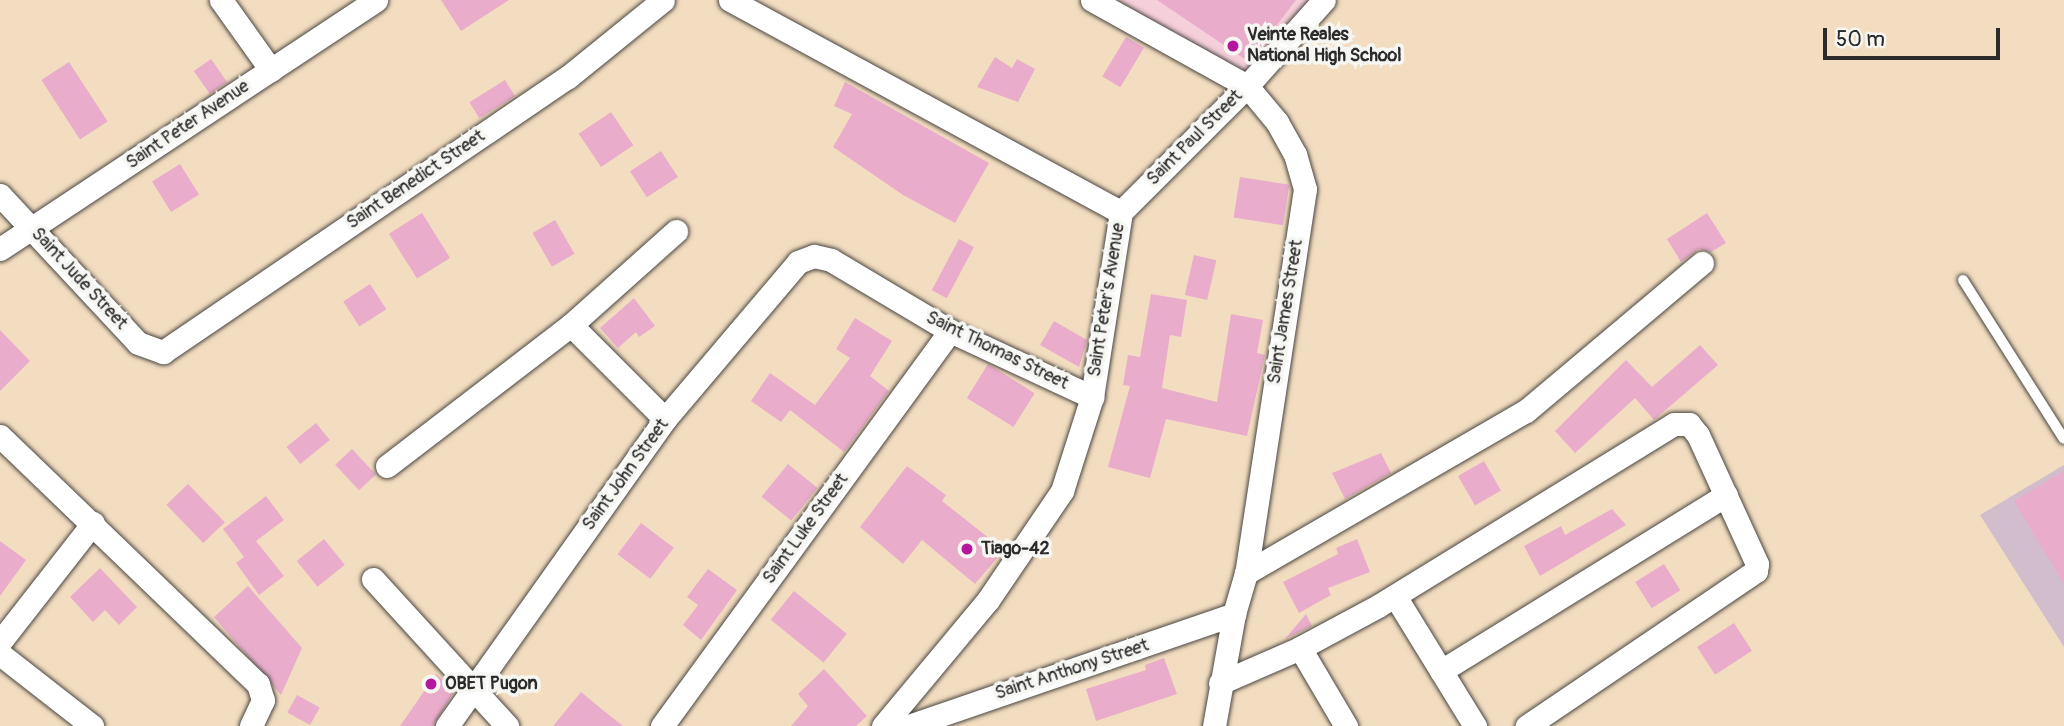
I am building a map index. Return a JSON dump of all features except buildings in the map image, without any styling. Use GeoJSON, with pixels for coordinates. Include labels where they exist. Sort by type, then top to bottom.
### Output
{"type":"FeatureCollection","features":[{"type":"Feature","properties":{"kind":"street"},"geometry":{"type":"LineString","coordinates":[[221,0],[271,70]]}},
{"type":"Feature","properties":{"kind":"street","name":"Saint Peter Avenue"},"geometry":{"type":"LineString","coordinates":[[0,250],[376,0]]}},
{"type":"Feature","properties":{"kind":"street","name":"Saint Benedict Street"},"geometry":{"type":"LineString","coordinates":[[163,352],[568,77],[663,0]]}},
{"type":"Feature","properties":{"kind":"street","name":"Saint Peter's Avenue"},"geometry":{"type":"LineString","coordinates":[[730,0],[1121,212],[1092,397],[1062,491],[988,600],[883,726]]}},
{"type":"Feature","properties":{"kind":"street","name":"Saint James Street"},"geometry":{"type":"LineString","coordinates":[[1093,0],[1247,86],[1289,143],[1304,189],[1246,573],[1234,614],[1214,726]]}},
{"type":"Feature","properties":{"kind":"street","name":"Saint Paul Street"},"geometry":{"type":"LineString","coordinates":[[1121,212],[1247,86],[1324,0]]}},
{"type":"Feature","properties":{"kind":"street","name":"Saint Jude Street"},"geometry":{"type":"LineString","coordinates":[[0,195],[138,343],[163,352]]}},
{"type":"Feature","properties":{"kind":"street"},"geometry":{"type":"LineString","coordinates":[[387,466],[571,325],[676,231]]}},
{"type":"Feature","properties":{"kind":"street","name":"Saint John Street"},"geometry":{"type":"LineString","coordinates":[[447,726],[665,419],[798,262],[814,256],[831,260]]}},
{"type":"Feature","properties":{"kind":"street","name":"Saint Thomas Street"},"geometry":{"type":"LineString","coordinates":[[831,260],[950,331],[1092,397]]}},
{"type":"Feature","properties":{"kind":"street"},"geometry":{"type":"LineString","coordinates":[[1246,573],[1526,411],[1702,263]]}},
{"type":"Feature","properties":{"kind":"street"},"geometry":{"type":"LineString","coordinates":[[571,325],[665,419]]}},
{"type":"Feature","properties":{"kind":"street","name":"Saint Luke Street"},"geometry":{"type":"LineString","coordinates":[[662,726],[950,331]]}},
{"type":"Feature","properties":{"kind":"street"},"geometry":{"type":"LineString","coordinates":[[1220,683],[1300,648],[1395,596],[1674,424],[1689,424],[1698,435],[1726,495],[1757,564],[1756,571],[1527,726]]}},
{"type":"Feature","properties":{"kind":"street"},"geometry":{"type":"LineString","coordinates":[[0,436],[258,684],[263,700],[251,726]]}},
{"type":"Feature","properties":{"kind":"street"},"geometry":{"type":"LineString","coordinates":[[1441,671],[1726,495]]}},
{"type":"Feature","properties":{"kind":"street"},"geometry":{"type":"LineString","coordinates":[[0,642],[93,523]]}},
{"type":"Feature","properties":{"kind":"street"},"geometry":{"type":"LineString","coordinates":[[373,579],[507,726]]}},
{"type":"Feature","properties":{"kind":"street"},"geometry":{"type":"LineString","coordinates":[[1395,596],[1475,726]]}},
{"type":"Feature","properties":{"kind":"street","name":"Saint Anthony Street"},"geometry":{"type":"LineString","coordinates":[[909,726],[1234,614]]}},
{"type":"Feature","properties":{"kind":"street"},"geometry":{"type":"LineString","coordinates":[[1300,648],[1346,726]]}},
{"type":"Feature","properties":{"kind":"street"},"geometry":{"type":"LineString","coordinates":[[0,654],[92,726]]}},
{"type":"Feature","properties":{"kind":"lane"},"geometry":{"type":"LineString","coordinates":[[1963,279],[2064,439]]}},
{"type":"Feature","properties":{"kind":"shaded area","name":"Veinte Reales National High School"},"geometry":{"type":"Polygon","coordinates":[[[1119,0],[1312,0],[1245,80],[1119,0]]]}},
{"type":"Feature","properties":{"kind":"shaded area"},"geometry":{"type":"Polygon","coordinates":[[[2064,465],[2064,647],[1980,515],[2064,465]]]}},
{"type":"Feature","properties":{"kind":"place","name":"Veinte Reales National High School"},"geometry":{"type":"Point","coordinates":[1233,46]}},
{"type":"Feature","properties":{"kind":"place","name":"Tiago-42"},"geometry":{"type":"Point","coordinates":[967,549]}},
{"type":"Feature","properties":{"kind":"place","name":"OBET Pugon"},"geometry":{"type":"Point","coordinates":[431,684]}}]}
